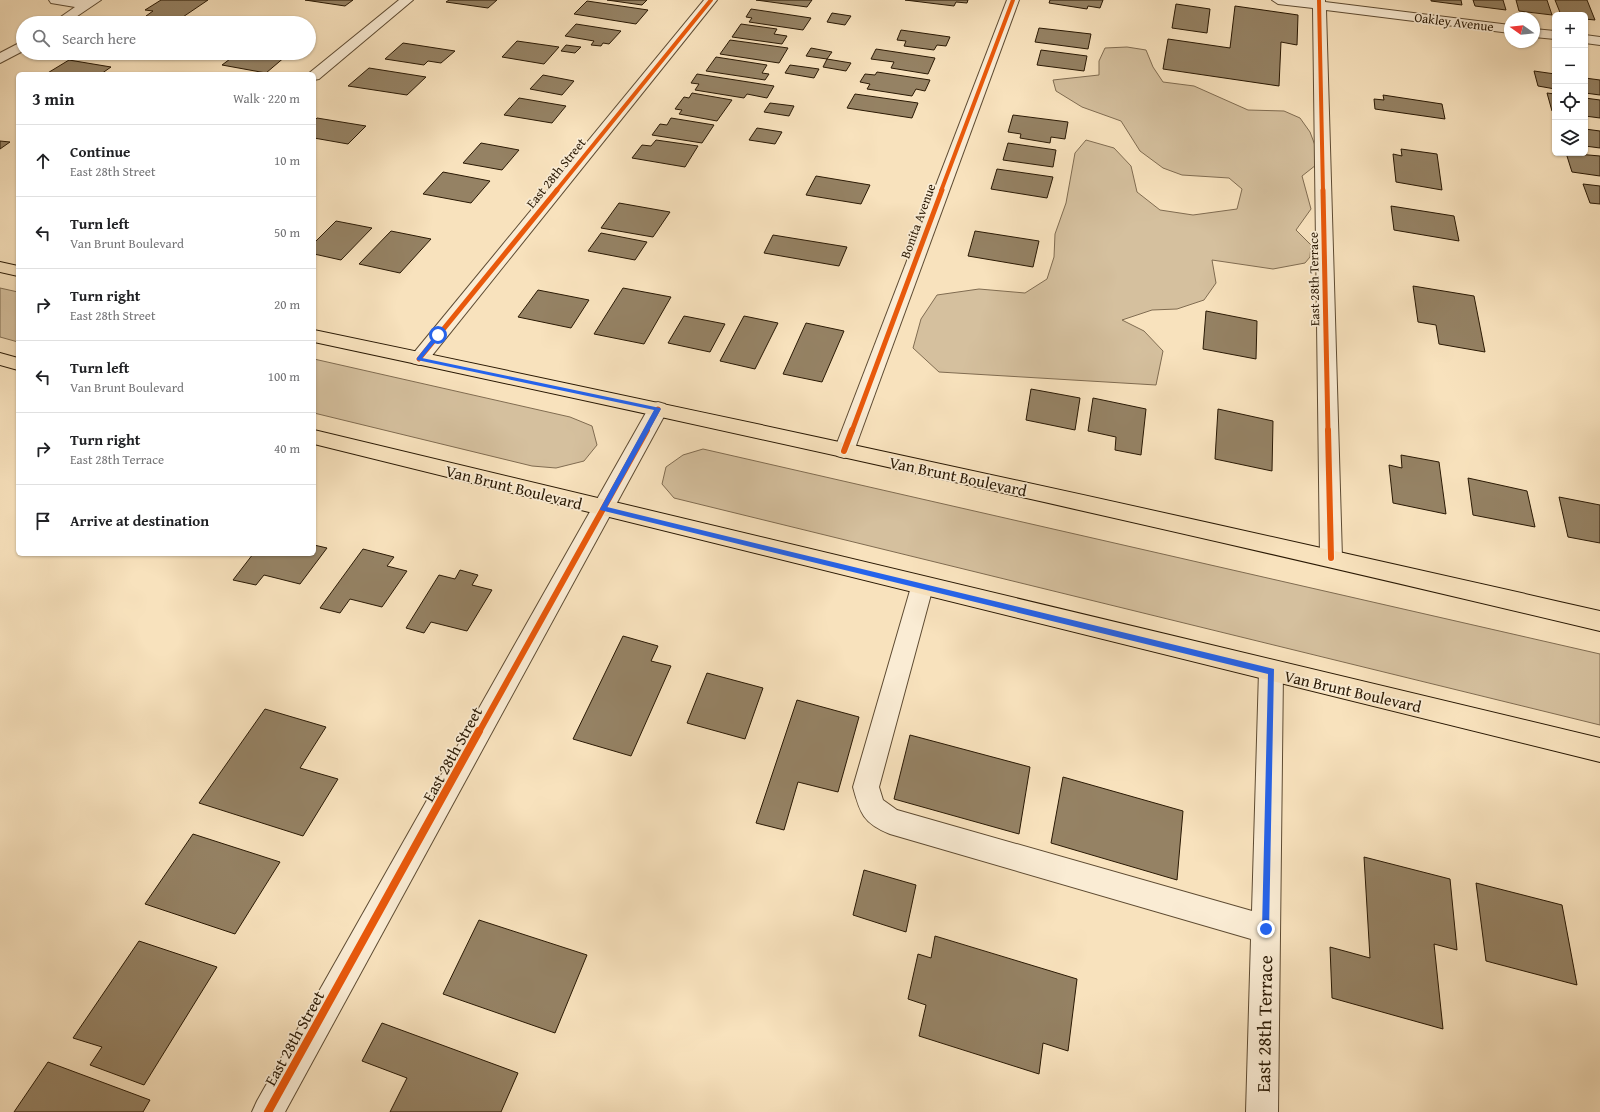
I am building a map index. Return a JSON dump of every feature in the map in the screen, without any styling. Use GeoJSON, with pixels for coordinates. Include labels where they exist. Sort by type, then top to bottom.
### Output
{"type":"FeatureCollection","features":[{"type":"Feature","properties":{"kind":"main road"},"geometry":{"type":"LineString","coordinates":[[0,267],[16,271]]}},
{"type":"Feature","properties":{"kind":"main road","name":"Van Brunt Boulevard"},"geometry":{"type":"LineString","coordinates":[[316,336],[658,409],[1331,558],[1600,621]]}},
{"type":"Feature","properties":{"kind":"main road"},"geometry":{"type":"LineString","coordinates":[[0,359],[16,363]]}},
{"type":"Feature","properties":{"kind":"main road","name":"Van Brunt Boulevard"},"geometry":{"type":"LineString","coordinates":[[316,437],[1271,672],[1600,750]]}},
{"type":"Feature","properties":{"kind":"street"},"geometry":{"type":"LineString","coordinates":[[55,0],[91,3]]}},
{"type":"Feature","properties":{"kind":"street"},"geometry":{"type":"LineString","coordinates":[[316,74],[407,0]]}},
{"type":"Feature","properties":{"kind":"street","name":"East 28th Street"},"geometry":{"type":"LineString","coordinates":[[418,359],[711,0]]}},
{"type":"Feature","properties":{"kind":"street","name":"Bonita Avenue"},"geometry":{"type":"LineString","coordinates":[[844,451],[1013,0]]}},
{"type":"Feature","properties":{"kind":"street","name":"Oakley Avenue"},"geometry":{"type":"LineString","coordinates":[[1278,0],[1319,3],[1504,28]]}},
{"type":"Feature","properties":{"kind":"street"},"geometry":{"type":"LineString","coordinates":[[70,16],[91,3]]}},
{"type":"Feature","properties":{"kind":"street","name":"East 28th Terrace"},"geometry":{"type":"LineString","coordinates":[[1319,3],[1331,558]]}},
{"type":"Feature","properties":{"kind":"street"},"geometry":{"type":"LineString","coordinates":[[1540,33],[1552,35]]}},
{"type":"Feature","properties":{"kind":"street"},"geometry":{"type":"LineString","coordinates":[[1588,39],[1600,41]]}},
{"type":"Feature","properties":{"kind":"street"},"geometry":{"type":"LineString","coordinates":[[0,59],[16,49]]}},
{"type":"Feature","properties":{"kind":"street","name":"East 28th Street"},"geometry":{"type":"LineString","coordinates":[[268,1112],[658,409]]}},
{"type":"Feature","properties":{"kind":"street"},"geometry":{"type":"LineString","coordinates":[[922,587],[866,787],[872,808],[890,821],[1266,929]]}},
{"type":"Feature","properties":{"kind":"street","name":"East 28th Terrace"},"geometry":{"type":"LineString","coordinates":[[1262,1112],[1271,672]]}},
{"type":"Feature","properties":{"kind":"shaded area"},"geometry":{"type":"Polygon","coordinates":[[[1127,47],[1146,50],[1153,67],[1163,82],[1194,86],[1248,110],[1284,111],[1300,118],[1310,132],[1316,148],[1316,165],[1302,176],[1311,209],[1296,230],[1311,245],[1310,257],[1305,263],[1273,269],[1212,260],[1216,283],[1204,300],[1177,309],[1152,310],[1122,320],[1144,331],[1163,351],[1156,385],[939,372],[913,348],[921,319],[937,295],[979,289],[1025,293],[1047,279],[1054,257],[1055,234],[1066,203],[1075,153],[1086,140],[1114,148],[1131,166],[1137,192],[1160,210],[1193,215],[1237,209],[1242,189],[1229,178],[1182,175],[1163,168],[1140,151],[1121,121],[1082,107],[1056,91],[1053,80],[1099,75],[1099,61],[1105,48],[1127,47]]]}},
{"type":"Feature","properties":{"kind":"shaded area"},"geometry":{"type":"Polygon","coordinates":[[[0,288],[16,292],[16,341],[0,337],[0,288]]]}},
{"type":"Feature","properties":{"kind":"shaded area"},"geometry":{"type":"Polygon","coordinates":[[[316,359],[570,417],[592,426],[597,445],[584,461],[556,468],[532,466],[316,413],[316,359]]]}},
{"type":"Feature","properties":{"kind":"shaded area"},"geometry":{"type":"Polygon","coordinates":[[[703,449],[1600,654],[1600,725],[674,498],[662,484],[666,467],[683,455],[703,449]]]}},
{"type":"Feature","properties":{"kind":"building"},"geometry":{"type":"Polygon","coordinates":[[[161,0],[208,0],[184,16],[146,16],[153,11],[145,10],[161,0]]]}},
{"type":"Feature","properties":{"kind":"building"},"geometry":{"type":"Polygon","coordinates":[[[305,0],[353,0],[345,6],[305,0]]]}},
{"type":"Feature","properties":{"kind":"building"},"geometry":{"type":"Polygon","coordinates":[[[449,0],[497,0],[488,8],[446,2],[449,0]]]}},
{"type":"Feature","properties":{"kind":"building"},"geometry":{"type":"Polygon","coordinates":[[[607,0],[647,0],[642,5],[607,0]]]}},
{"type":"Feature","properties":{"kind":"building"},"geometry":{"type":"Polygon","coordinates":[[[756,0],[812,0],[807,7],[756,0]]]}},
{"type":"Feature","properties":{"kind":"building"},"geometry":{"type":"Polygon","coordinates":[[[905,0],[968,0],[967,3],[956,2],[954,6],[905,0]]]}},
{"type":"Feature","properties":{"kind":"building"},"geometry":{"type":"Polygon","coordinates":[[[1050,0],[1103,0],[1100,8],[1088,6],[1087,9],[1049,3],[1050,0]]]}},
{"type":"Feature","properties":{"kind":"building"},"geometry":{"type":"Polygon","coordinates":[[[1461,0],[1462,5],[1431,1],[1461,0]]]}},
{"type":"Feature","properties":{"kind":"building"},"geometry":{"type":"Polygon","coordinates":[[[1473,0],[1503,0],[1506,10],[1475,6],[1473,0]]]}},
{"type":"Feature","properties":{"kind":"building"},"geometry":{"type":"Polygon","coordinates":[[[1516,0],[1547,0],[1552,15],[1540,14],[1540,12],[1519,11],[1516,0]]]}},
{"type":"Feature","properties":{"kind":"building"},"geometry":{"type":"Polygon","coordinates":[[[1555,0],[1587,0],[1595,20],[1588,19],[1588,12],[1560,12],[1555,0]]]}},
{"type":"Feature","properties":{"kind":"building"},"geometry":{"type":"Polygon","coordinates":[[[587,1],[648,10],[636,24],[574,14],[587,1]]]}},
{"type":"Feature","properties":{"kind":"building"},"geometry":{"type":"Polygon","coordinates":[[[1176,4],[1210,9],[1207,33],[1172,28],[1176,4]]]}},
{"type":"Feature","properties":{"kind":"building"},"geometry":{"type":"Polygon","coordinates":[[[1235,6],[1298,15],[1297,45],[1281,42],[1279,86],[1163,69],[1168,39],[1230,48],[1235,6]]]}},
{"type":"Feature","properties":{"kind":"building"},"geometry":{"type":"Polygon","coordinates":[[[751,9],[811,18],[803,30],[749,22],[752,18],[746,17],[751,9]]]}},
{"type":"Feature","properties":{"kind":"building"},"geometry":{"type":"Polygon","coordinates":[[[832,13],[851,16],[845,25],[827,22],[832,13]]]}},
{"type":"Feature","properties":{"kind":"building"},"geometry":{"type":"Polygon","coordinates":[[[576,24],[621,31],[609,44],[603,43],[601,46],[591,45],[594,41],[565,36],[576,24]]]}},
{"type":"Feature","properties":{"kind":"building"},"geometry":{"type":"Polygon","coordinates":[[[741,24],[777,29],[774,34],[787,36],[782,44],[732,37],[741,24]]]}},
{"type":"Feature","properties":{"kind":"building"},"geometry":{"type":"Polygon","coordinates":[[[1039,28],[1091,34],[1088,49],[1035,42],[1039,28]]]}},
{"type":"Feature","properties":{"kind":"building"},"geometry":{"type":"Polygon","coordinates":[[[901,30],[950,37],[946,46],[937,45],[934,50],[904,46],[906,41],[897,40],[901,30]]]}},
{"type":"Feature","properties":{"kind":"building"},"geometry":{"type":"Polygon","coordinates":[[[730,40],[788,48],[779,63],[720,54],[730,40]]]}},
{"type":"Feature","properties":{"kind":"building"},"geometry":{"type":"Polygon","coordinates":[[[517,41],[559,47],[544,64],[502,57],[517,41]]]}},
{"type":"Feature","properties":{"kind":"building"},"geometry":{"type":"Polygon","coordinates":[[[403,43],[455,51],[441,63],[428,61],[424,65],[385,59],[403,43]]]}},
{"type":"Feature","properties":{"kind":"building"},"geometry":{"type":"Polygon","coordinates":[[[566,45],[581,47],[575,53],[561,51],[566,45]]]}},
{"type":"Feature","properties":{"kind":"building"},"geometry":{"type":"Polygon","coordinates":[[[811,48],[832,52],[827,59],[806,56],[811,48]]]}},
{"type":"Feature","properties":{"kind":"building"},"geometry":{"type":"Polygon","coordinates":[[[876,49],[935,58],[928,74],[891,68],[894,62],[871,59],[876,49]]]}},
{"type":"Feature","properties":{"kind":"building"},"geometry":{"type":"Polygon","coordinates":[[[1041,50],[1087,56],[1084,71],[1037,65],[1041,50]]]}},
{"type":"Feature","properties":{"kind":"building"},"geometry":{"type":"Polygon","coordinates":[[[716,57],[767,65],[762,73],[769,74],[765,80],[706,71],[716,57]]]}},
{"type":"Feature","properties":{"kind":"building"},"geometry":{"type":"Polygon","coordinates":[[[827,59],[851,63],[846,71],[823,67],[827,59]]]}},
{"type":"Feature","properties":{"kind":"building"},"geometry":{"type":"Polygon","coordinates":[[[69,60],[111,67],[104,72],[49,72],[69,60]]]}},
{"type":"Feature","properties":{"kind":"building"},"geometry":{"type":"Polygon","coordinates":[[[229,60],[281,60],[267,72],[222,65],[229,60]]]}},
{"type":"Feature","properties":{"kind":"building"},"geometry":{"type":"Polygon","coordinates":[[[790,65],[819,69],[814,78],[785,73],[790,65]]]}},
{"type":"Feature","properties":{"kind":"building"},"geometry":{"type":"Polygon","coordinates":[[[369,68],[426,77],[407,95],[348,86],[369,68]]]}},
{"type":"Feature","properties":{"kind":"building"},"geometry":{"type":"Polygon","coordinates":[[[1534,71],[1552,74],[1552,88],[1538,86],[1534,71]]]}},
{"type":"Feature","properties":{"kind":"building"},"geometry":{"type":"Polygon","coordinates":[[[877,72],[930,80],[925,91],[916,89],[912,96],[867,89],[870,84],[860,82],[865,74],[875,75],[877,72]]]}},
{"type":"Feature","properties":{"kind":"building"},"geometry":{"type":"Polygon","coordinates":[[[697,74],[774,86],[767,98],[747,94],[744,98],[695,90],[699,84],[691,83],[697,74]]]}},
{"type":"Feature","properties":{"kind":"building"},"geometry":{"type":"Polygon","coordinates":[[[543,75],[574,81],[562,95],[530,89],[543,75]]]}},
{"type":"Feature","properties":{"kind":"building"},"geometry":{"type":"Polygon","coordinates":[[[1588,78],[1600,80],[1600,95],[1588,93],[1588,78]]]}},
{"type":"Feature","properties":{"kind":"building"},"geometry":{"type":"Polygon","coordinates":[[[692,93],[732,100],[717,121],[679,114],[682,110],[675,109],[684,97],[689,98],[692,93]]]}},
{"type":"Feature","properties":{"kind":"building"},"geometry":{"type":"Polygon","coordinates":[[[1547,93],[1552,94],[1552,111],[1547,93]]]}},
{"type":"Feature","properties":{"kind":"building"},"geometry":{"type":"Polygon","coordinates":[[[855,94],[918,103],[912,118],[847,108],[855,94]]]}},
{"type":"Feature","properties":{"kind":"building"},"geometry":{"type":"Polygon","coordinates":[[[1383,95],[1442,104],[1445,119],[1375,109],[1374,99],[1384,100],[1383,95]]]}},
{"type":"Feature","properties":{"kind":"building"},"geometry":{"type":"Polygon","coordinates":[[[519,98],[566,106],[552,123],[504,115],[519,98]]]}},
{"type":"Feature","properties":{"kind":"building"},"geometry":{"type":"Polygon","coordinates":[[[1588,98],[1600,100],[1600,118],[1588,116],[1588,98]]]}},
{"type":"Feature","properties":{"kind":"building"},"geometry":{"type":"Polygon","coordinates":[[[770,103],[794,106],[789,116],[764,112],[770,103]]]}},
{"type":"Feature","properties":{"kind":"building"},"geometry":{"type":"Polygon","coordinates":[[[1013,115],[1068,122],[1065,139],[1051,137],[1050,143],[1020,138],[1021,134],[1008,132],[1013,115]]]}},
{"type":"Feature","properties":{"kind":"building"},"geometry":{"type":"Polygon","coordinates":[[[671,118],[714,125],[702,143],[652,135],[660,124],[667,125],[671,118]]]}},
{"type":"Feature","properties":{"kind":"building"},"geometry":{"type":"Polygon","coordinates":[[[316,119],[366,126],[348,144],[316,138],[316,119]]]}},
{"type":"Feature","properties":{"kind":"building"},"geometry":{"type":"Polygon","coordinates":[[[757,128],[782,132],[775,144],[749,140],[757,128]]]}},
{"type":"Feature","properties":{"kind":"building"},"geometry":{"type":"Polygon","coordinates":[[[1588,129],[1600,131],[1600,148],[1588,146],[1588,129]]]}},
{"type":"Feature","properties":{"kind":"building"},"geometry":{"type":"Polygon","coordinates":[[[656,140],[698,146],[685,167],[632,158],[642,145],[651,146],[656,140]]]}},
{"type":"Feature","properties":{"kind":"building"},"geometry":{"type":"Polygon","coordinates":[[[0,141],[10,142],[0,149],[0,141]]]}},
{"type":"Feature","properties":{"kind":"building"},"geometry":{"type":"Polygon","coordinates":[[[481,143],[519,150],[502,170],[463,163],[481,143]]]}},
{"type":"Feature","properties":{"kind":"building"},"geometry":{"type":"Polygon","coordinates":[[[1008,143],[1056,150],[1053,167],[1003,160],[1008,143]]]}},
{"type":"Feature","properties":{"kind":"building"},"geometry":{"type":"Polygon","coordinates":[[[1401,149],[1437,154],[1442,190],[1396,182],[1393,154],[1402,156],[1401,149]]]}},
{"type":"Feature","properties":{"kind":"building"},"geometry":{"type":"Polygon","coordinates":[[[1567,156],[1600,156],[1600,176],[1572,172],[1567,156]]]}},
{"type":"Feature","properties":{"kind":"building"},"geometry":{"type":"Polygon","coordinates":[[[997,169],[1053,177],[1047,198],[991,189],[997,169]]]}},
{"type":"Feature","properties":{"kind":"building"},"geometry":{"type":"Polygon","coordinates":[[[443,172],[490,181],[471,203],[423,194],[443,172]]]}},
{"type":"Feature","properties":{"kind":"building"},"geometry":{"type":"Polygon","coordinates":[[[816,176],[870,185],[861,204],[806,195],[816,176]]]}},
{"type":"Feature","properties":{"kind":"building"},"geometry":{"type":"Polygon","coordinates":[[[1583,184],[1600,186],[1600,204],[1590,203],[1583,184]]]}},
{"type":"Feature","properties":{"kind":"building"},"geometry":{"type":"Polygon","coordinates":[[[619,203],[670,212],[653,237],[601,228],[619,203]]]}},
{"type":"Feature","properties":{"kind":"building"},"geometry":{"type":"Polygon","coordinates":[[[1391,206],[1454,216],[1459,241],[1394,230],[1391,206]]]}},
{"type":"Feature","properties":{"kind":"building"},"geometry":{"type":"Polygon","coordinates":[[[336,221],[372,228],[341,260],[316,254],[316,241],[336,221]]]}},
{"type":"Feature","properties":{"kind":"building"},"geometry":{"type":"Polygon","coordinates":[[[391,231],[431,239],[400,273],[359,264],[391,231]]]}},
{"type":"Feature","properties":{"kind":"building"},"geometry":{"type":"Polygon","coordinates":[[[975,231],[1039,241],[1033,267],[968,256],[975,231]]]}},
{"type":"Feature","properties":{"kind":"building"},"geometry":{"type":"Polygon","coordinates":[[[601,233],[647,242],[635,260],[588,251],[601,233]]]}},
{"type":"Feature","properties":{"kind":"building"},"geometry":{"type":"Polygon","coordinates":[[[773,235],[847,247],[839,266],[764,253],[773,235]]]}},
{"type":"Feature","properties":{"kind":"building"},"geometry":{"type":"Polygon","coordinates":[[[1413,286],[1474,296],[1485,352],[1439,344],[1436,325],[1418,322],[1413,286]]]}},
{"type":"Feature","properties":{"kind":"building"},"geometry":{"type":"Polygon","coordinates":[[[623,288],[671,297],[644,344],[594,334],[623,288]]]}},
{"type":"Feature","properties":{"kind":"building"},"geometry":{"type":"Polygon","coordinates":[[[538,290],[589,300],[571,328],[518,317],[538,290]]]}},
{"type":"Feature","properties":{"kind":"building"},"geometry":{"type":"Polygon","coordinates":[[[1206,311],[1257,321],[1256,359],[1203,349],[1206,311]]]}},
{"type":"Feature","properties":{"kind":"building"},"geometry":{"type":"Polygon","coordinates":[[[684,316],[725,324],[710,352],[668,343],[684,316]]]}},
{"type":"Feature","properties":{"kind":"building"},"geometry":{"type":"Polygon","coordinates":[[[744,316],[778,323],[755,369],[720,361],[744,316]]]}},
{"type":"Feature","properties":{"kind":"building"},"geometry":{"type":"Polygon","coordinates":[[[806,323],[844,331],[822,382],[783,374],[806,323]]]}},
{"type":"Feature","properties":{"kind":"building"},"geometry":{"type":"Polygon","coordinates":[[[1031,389],[1080,398],[1075,430],[1026,420],[1031,389]]]}},
{"type":"Feature","properties":{"kind":"building"},"geometry":{"type":"Polygon","coordinates":[[[1093,398],[1146,409],[1141,455],[1115,450],[1116,437],[1088,431],[1093,398]]]}},
{"type":"Feature","properties":{"kind":"building"},"geometry":{"type":"Polygon","coordinates":[[[1218,409],[1273,421],[1272,471],[1215,459],[1218,409]]]}},
{"type":"Feature","properties":{"kind":"building"},"geometry":{"type":"Polygon","coordinates":[[[1401,455],[1439,462],[1446,514],[1393,503],[1389,465],[1402,468],[1401,455]]]}},
{"type":"Feature","properties":{"kind":"building"},"geometry":{"type":"Polygon","coordinates":[[[1468,478],[1527,491],[1535,527],[1473,515],[1468,478]]]}},
{"type":"Feature","properties":{"kind":"building"},"geometry":{"type":"Polygon","coordinates":[[[1559,497],[1600,505],[1600,543],[1568,537],[1559,497]]]}},
{"type":"Feature","properties":{"kind":"building"},"geometry":{"type":"Polygon","coordinates":[[[316,545],[327,548],[300,584],[264,575],[256,585],[233,580],[251,556],[316,556],[316,545]]]}},
{"type":"Feature","properties":{"kind":"building"},"geometry":{"type":"Polygon","coordinates":[[[363,549],[394,557],[387,566],[407,571],[382,607],[350,599],[340,613],[320,608],[363,549]]]}},
{"type":"Feature","properties":{"kind":"building"},"geometry":{"type":"Polygon","coordinates":[[[460,570],[478,575],[472,585],[492,590],[467,631],[431,622],[424,633],[406,628],[439,575],[455,579],[460,570]]]}},
{"type":"Feature","properties":{"kind":"building"},"geometry":{"type":"Polygon","coordinates":[[[623,636],[658,646],[651,661],[671,666],[631,756],[573,739],[623,636]]]}},
{"type":"Feature","properties":{"kind":"building"},"geometry":{"type":"Polygon","coordinates":[[[707,673],[763,688],[745,739],[687,723],[707,673]]]}},
{"type":"Feature","properties":{"kind":"building"},"geometry":{"type":"Polygon","coordinates":[[[797,700],[859,717],[838,792],[798,782],[784,830],[756,823],[797,700]]]}},
{"type":"Feature","properties":{"kind":"building"},"geometry":{"type":"Polygon","coordinates":[[[265,709],[326,727],[300,768],[338,779],[303,836],[199,803],[265,709]]]}},
{"type":"Feature","properties":{"kind":"building"},"geometry":{"type":"Polygon","coordinates":[[[910,735],[1030,767],[1019,834],[894,799],[910,735]]]}},
{"type":"Feature","properties":{"kind":"building"},"geometry":{"type":"Polygon","coordinates":[[[1063,777],[1183,811],[1177,880],[1051,843],[1063,777]]]}},
{"type":"Feature","properties":{"kind":"building"},"geometry":{"type":"Polygon","coordinates":[[[193,834],[280,862],[235,934],[145,904],[193,834]]]}},
{"type":"Feature","properties":{"kind":"building"},"geometry":{"type":"Polygon","coordinates":[[[1364,857],[1450,879],[1457,950],[1434,944],[1443,1029],[1332,998],[1330,947],[1370,958],[1364,857]]]}},
{"type":"Feature","properties":{"kind":"building"},"geometry":{"type":"Polygon","coordinates":[[[864,870],[916,885],[906,932],[853,915],[864,870]]]}},
{"type":"Feature","properties":{"kind":"building"},"geometry":{"type":"Polygon","coordinates":[[[1476,883],[1562,905],[1577,985],[1486,961],[1476,883]]]}},
{"type":"Feature","properties":{"kind":"building"},"geometry":{"type":"Polygon","coordinates":[[[479,920],[587,955],[555,1033],[443,994],[479,920]]]}},
{"type":"Feature","properties":{"kind":"building"},"geometry":{"type":"Polygon","coordinates":[[[935,936],[1077,979],[1068,1051],[1043,1043],[1039,1074],[919,1036],[926,1005],[908,999],[918,954],[931,958],[935,936]]]}},
{"type":"Feature","properties":{"kind":"building"},"geometry":{"type":"Polygon","coordinates":[[[139,941],[217,967],[144,1085],[90,1065],[102,1047],[73,1038],[139,941]]]}},
{"type":"Feature","properties":{"kind":"building"},"geometry":{"type":"Polygon","coordinates":[[[382,1023],[518,1073],[501,1112],[390,1112],[407,1078],[362,1061],[382,1023]]]}},
{"type":"Feature","properties":{"kind":"building"},"geometry":{"type":"Polygon","coordinates":[[[48,1062],[150,1100],[143,1112],[14,1112],[48,1062]]]}},
{"type":"Feature","properties":{"kind":"cycle path"},"geometry":{"type":"LineString","coordinates":[[419,359],[711,0]]}},
{"type":"Feature","properties":{"kind":"cycle path"},"geometry":{"type":"LineString","coordinates":[[844,451],[1013,0]]}},
{"type":"Feature","properties":{"kind":"cycle path"},"geometry":{"type":"LineString","coordinates":[[1319,0],[1331,558]]}},
{"type":"Feature","properties":{"kind":"cycle path"},"geometry":{"type":"LineString","coordinates":[[268,1112],[658,409]]}},
{"type":"Feature","properties":{"kind":"route"},"geometry":{"type":"LineString","coordinates":[[438,335],[418,359],[658,409],[603,509],[1271,672],[1266,929]]}}]}
